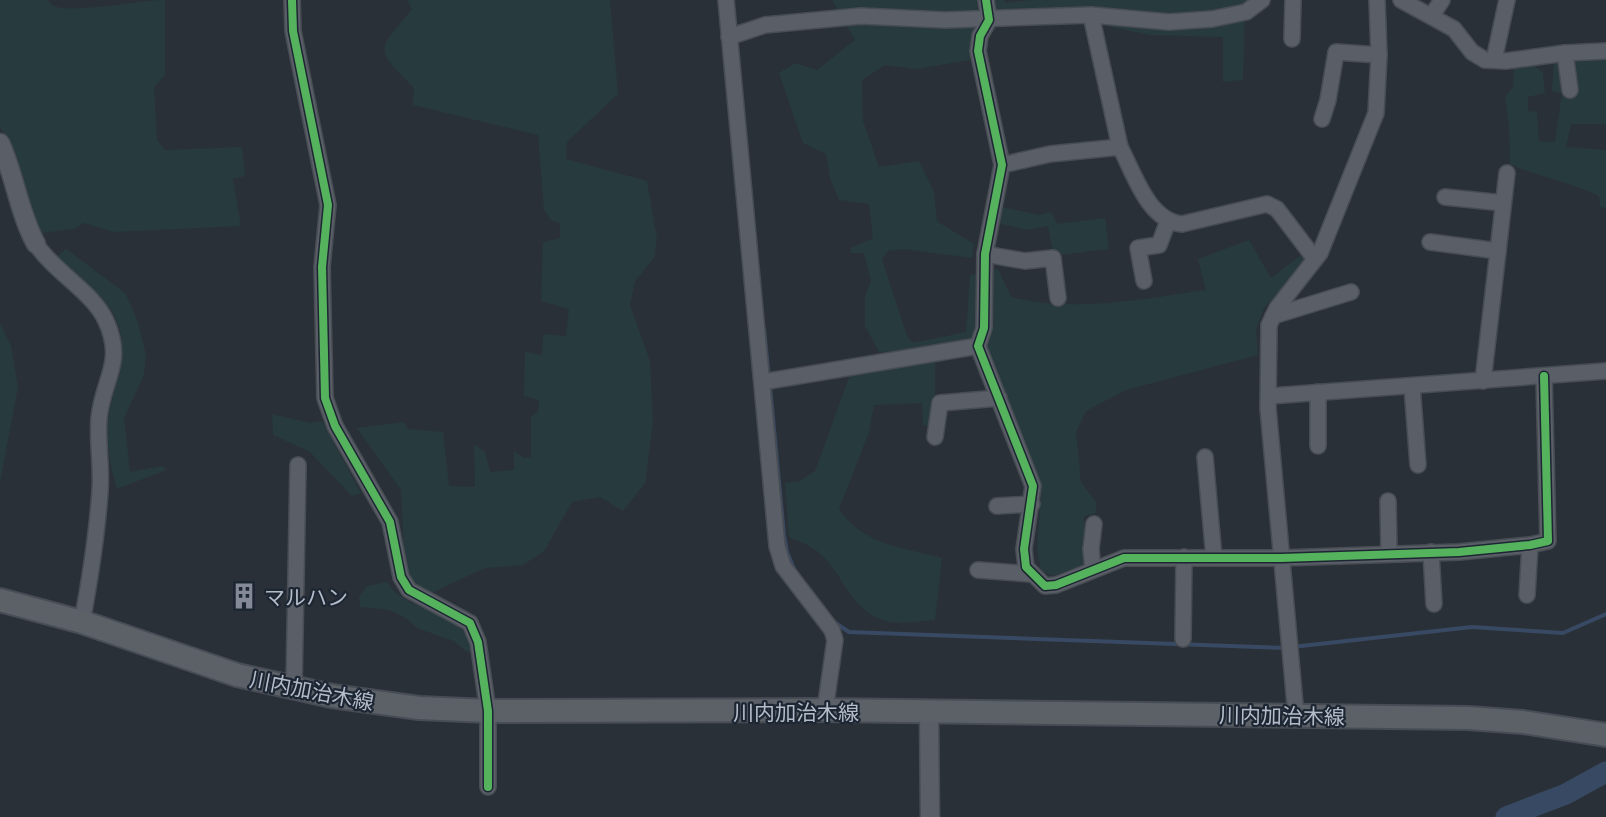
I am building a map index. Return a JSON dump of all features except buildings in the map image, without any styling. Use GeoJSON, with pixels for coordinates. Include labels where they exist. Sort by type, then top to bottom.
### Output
{"type":"FeatureCollection","features":[{"type":"Feature","properties":{"kind":"main road","name":"川内加治木線"},"geometry":{"type":"LineString","coordinates":[[0,600],[82,622],[237,675],[374,703],[488,711],[825,710],[1468,718],[1523,722],[1606,735]]}},
{"type":"Feature","properties":{"kind":"street"},"geometry":{"type":"LineString","coordinates":[[292,0],[293,31],[328,205],[322,267],[325,398],[335,426],[390,522],[401,577],[409,590],[470,623],[478,642],[488,711],[488,787]]}},
{"type":"Feature","properties":{"kind":"street"},"geometry":{"type":"LineString","coordinates":[[726,0],[733,36],[767,381],[777,546],[783,566],[832,630],[835,640],[825,710]]}},
{"type":"Feature","properties":{"kind":"street"},"geometry":{"type":"LineString","coordinates":[[986,0],[989,20],[980,36],[978,51],[1002,165],[985,254],[984,328],[978,346],[1033,486],[1024,549],[1026,567],[1045,586],[1056,585],[1124,558],[1281,558],[1431,552],[1530,545],[1548,541],[1544,376]]}},
{"type":"Feature","properties":{"kind":"street"},"geometry":{"type":"LineString","coordinates":[[733,36],[765,25],[861,16],[989,20],[1090,15],[1169,22],[1212,19],[1245,12],[1262,0]]}},
{"type":"Feature","properties":{"kind":"street"},"geometry":{"type":"LineString","coordinates":[[1292,39],[1293,0]]}},
{"type":"Feature","properties":{"kind":"street"},"geometry":{"type":"LineString","coordinates":[[1296,715],[1268,408],[1269,325],[1273,316],[1316,259],[1349,185],[1376,113],[1379,55],[1377,0]]}},
{"type":"Feature","properties":{"kind":"street"},"geometry":{"type":"LineString","coordinates":[[1401,0],[1454,29],[1472,52],[1485,60],[1606,51]]}},
{"type":"Feature","properties":{"kind":"street"},"geometry":{"type":"LineString","coordinates":[[1432,15],[1442,0]]}},
{"type":"Feature","properties":{"kind":"street"},"geometry":{"type":"LineString","coordinates":[[1494,60],[1507,0]]}},
{"type":"Feature","properties":{"kind":"street"},"geometry":{"type":"LineString","coordinates":[[1090,15],[1120,147],[1151,205],[1168,221],[1182,224],[1267,204],[1277,209],[1316,259]]}},
{"type":"Feature","properties":{"kind":"street"},"geometry":{"type":"LineString","coordinates":[[1322,119],[1336,52],[1379,55]]}},
{"type":"Feature","properties":{"kind":"street"},"geometry":{"type":"LineString","coordinates":[[1565,53],[1570,90]]}},
{"type":"Feature","properties":{"kind":"street"},"geometry":{"type":"LineString","coordinates":[[0,144],[12,170],[27,227],[36,244],[44,255],[101,311],[115,349],[115,360],[99,419],[100,491],[91,574],[82,622]]}},
{"type":"Feature","properties":{"kind":"street"},"geometry":{"type":"LineString","coordinates":[[1002,165],[1050,154],[1120,147]]}},
{"type":"Feature","properties":{"kind":"street"},"geometry":{"type":"LineString","coordinates":[[1483,381],[1507,173]]}},
{"type":"Feature","properties":{"kind":"street"},"geometry":{"type":"LineString","coordinates":[[1445,197],[1503,203]]}},
{"type":"Feature","properties":{"kind":"street"},"geometry":{"type":"LineString","coordinates":[[1144,281],[1138,248],[1159,244],[1168,221]]}},
{"type":"Feature","properties":{"kind":"street"},"geometry":{"type":"LineString","coordinates":[[1430,242],[1498,251]]}},
{"type":"Feature","properties":{"kind":"street"},"geometry":{"type":"LineString","coordinates":[[985,254],[1025,261],[1053,258],[1058,298]]}},
{"type":"Feature","properties":{"kind":"street"},"geometry":{"type":"LineString","coordinates":[[1273,316],[1351,292]]}},
{"type":"Feature","properties":{"kind":"street"},"geometry":{"type":"LineString","coordinates":[[767,381],[978,346]]}},
{"type":"Feature","properties":{"kind":"street"},"geometry":{"type":"LineString","coordinates":[[1269,396],[1606,371]]}},
{"type":"Feature","properties":{"kind":"street"},"geometry":{"type":"LineString","coordinates":[[1412,386],[1418,465]]}},
{"type":"Feature","properties":{"kind":"street"},"geometry":{"type":"LineString","coordinates":[[1318,392],[1318,446]]}},
{"type":"Feature","properties":{"kind":"street"},"geometry":{"type":"LineString","coordinates":[[935,437],[940,403],[999,398]]}},
{"type":"Feature","properties":{"kind":"street"},"geometry":{"type":"LineString","coordinates":[[1205,457],[1214,558]]}},
{"type":"Feature","properties":{"kind":"street"},"geometry":{"type":"LineString","coordinates":[[294,688],[298,465]]}},
{"type":"Feature","properties":{"kind":"street"},"geometry":{"type":"LineString","coordinates":[[1388,501],[1389,552]]}},
{"type":"Feature","properties":{"kind":"street"},"geometry":{"type":"LineString","coordinates":[[997,506],[1032,504]]}},
{"type":"Feature","properties":{"kind":"street"},"geometry":{"type":"LineString","coordinates":[[1093,570],[1091,549],[1094,524]]}},
{"type":"Feature","properties":{"kind":"street"},"geometry":{"type":"LineString","coordinates":[[1527,595],[1530,545]]}},
{"type":"Feature","properties":{"kind":"street"},"geometry":{"type":"LineString","coordinates":[[1431,552],[1434,604]]}},
{"type":"Feature","properties":{"kind":"street"},"geometry":{"type":"LineString","coordinates":[[1183,639],[1184,557]]}},
{"type":"Feature","properties":{"kind":"street"},"geometry":{"type":"LineString","coordinates":[[978,570],[1031,574]]}},
{"type":"Feature","properties":{"kind":"street"},"geometry":{"type":"LineString","coordinates":[[929,712],[930,817]]}},
{"type":"Feature","properties":{"kind":"green space"},"geometry":{"type":"Polygon","coordinates":[[[0,0],[47,0],[54,6],[63,8],[90,8],[165,0],[165,75],[154,87],[157,140],[165,150],[242,147],[245,176],[233,179],[241,226],[114,232],[84,223],[74,229],[40,233],[10,143],[0,127],[0,0]]]}},
{"type":"Feature","properties":{"kind":"green space"},"geometry":{"type":"Polygon","coordinates":[[[407,0],[610,0],[618,94],[567,142],[566,159],[647,181],[657,238],[654,258],[635,281],[630,305],[650,361],[653,422],[645,483],[623,511],[600,497],[572,502],[544,551],[523,565],[485,568],[429,594],[412,586],[405,569],[401,490],[357,428],[404,422],[408,429],[443,432],[449,486],[475,487],[474,444],[485,452],[490,472],[514,470],[514,451],[524,458],[531,457],[531,417],[538,412],[539,400],[524,396],[525,352],[542,355],[543,334],[566,336],[569,309],[541,301],[543,242],[560,238],[560,223],[551,220],[544,210],[538,135],[413,105],[414,88],[392,65],[384,50],[392,34],[412,9],[407,0]]]}},
{"type":"Feature","properties":{"kind":"green space"},"geometry":{"type":"Polygon","coordinates":[[[832,0],[977,0],[970,60],[917,69],[885,65],[862,80],[863,121],[879,167],[919,161],[934,192],[937,221],[974,244],[972,258],[904,249],[888,251],[882,259],[907,336],[913,343],[966,332],[970,275],[998,269],[1011,297],[1035,302],[1084,304],[1206,290],[1198,259],[1249,240],[1271,278],[1300,256],[1306,260],[1264,308],[1256,329],[1258,355],[1126,390],[1086,411],[1076,432],[1081,482],[1096,502],[1096,513],[1084,516],[1086,564],[1053,576],[1041,570],[1037,549],[1041,492],[985,348],[879,352],[865,326],[865,296],[871,281],[864,253],[851,253],[851,248],[873,238],[869,204],[839,200],[830,178],[826,154],[803,143],[779,73],[795,63],[817,70],[855,40],[832,0]]]}},
{"type":"Feature","properties":{"kind":"green space"},"geometry":{"type":"Polygon","coordinates":[[[990,0],[1004,0],[1006,3],[1031,0],[1250,0],[1245,5],[1243,80],[1223,82],[1223,37],[1150,35],[1106,26],[1094,11],[992,15],[990,0]]]}},
{"type":"Feature","properties":{"kind":"green space"},"geometry":{"type":"Polygon","coordinates":[[[1606,57],[1606,124],[1571,124],[1566,147],[1606,150],[1606,208],[1600,207],[1599,196],[1510,164],[1509,126],[1505,97],[1513,87],[1514,65],[1532,63],[1543,73],[1545,93],[1528,97],[1528,111],[1537,112],[1539,141],[1555,142],[1562,93],[1552,91],[1554,60],[1606,57]]]}},
{"type":"Feature","properties":{"kind":"green space"},"geometry":{"type":"Polygon","coordinates":[[[1002,207],[1039,215],[1051,212],[1057,224],[1105,218],[1109,249],[1059,255],[1053,252],[1048,226],[1027,230],[998,223],[1002,207]]]}},
{"type":"Feature","properties":{"kind":"green space"},"geometry":{"type":"Polygon","coordinates":[[[66,249],[125,293],[137,319],[146,355],[144,375],[124,418],[130,472],[163,466],[166,470],[117,489],[109,455],[107,430],[122,357],[120,331],[115,317],[104,301],[55,258],[66,249]]]}},
{"type":"Feature","properties":{"kind":"green space"},"geometry":{"type":"Polygon","coordinates":[[[0,323],[11,346],[18,387],[0,483],[0,323]]]}},
{"type":"Feature","properties":{"kind":"green space"},"geometry":{"type":"Polygon","coordinates":[[[935,359],[935,397],[930,427],[923,425],[922,403],[874,405],[869,432],[839,509],[849,521],[872,537],[898,547],[942,558],[935,620],[886,621],[869,613],[860,605],[824,557],[811,547],[789,537],[785,483],[800,481],[815,471],[850,375],[935,359]]]}},
{"type":"Feature","properties":{"kind":"green space"},"geometry":{"type":"Polygon","coordinates":[[[272,414],[310,423],[322,421],[361,493],[352,496],[310,452],[273,435],[272,414]]]}},
{"type":"Feature","properties":{"kind":"green space"},"geometry":{"type":"Polygon","coordinates":[[[387,582],[404,599],[447,618],[457,625],[465,633],[475,654],[466,651],[454,641],[419,629],[390,610],[360,607],[359,597],[367,586],[387,582]]]}},
{"type":"Feature","properties":{"kind":"waterway"},"geometry":{"type":"LineString","coordinates":[[764,329],[769,378]]}},
{"type":"Feature","properties":{"kind":"waterway"},"geometry":{"type":"LineString","coordinates":[[770,386],[784,535],[787,552],[795,571]]}},
{"type":"Feature","properties":{"kind":"waterway"},"geometry":{"type":"LineString","coordinates":[[1292,647],[1472,627],[1563,633],[1606,614]]}},
{"type":"Feature","properties":{"kind":"waterway"},"geometry":{"type":"LineString","coordinates":[[834,622],[849,632],[1285,648]]}},
{"type":"Feature","properties":{"kind":"waterway"},"geometry":{"type":"LineString","coordinates":[[1506,817],[1566,794],[1606,772]]}},
{"type":"Feature","properties":{"kind":"cycle path"},"geometry":{"type":"LineString","coordinates":[[292,0],[293,31],[328,205],[322,267],[325,398],[335,426],[390,522],[401,577],[409,590],[470,623],[478,642],[488,711],[488,787]]}},
{"type":"Feature","properties":{"kind":"cycle path"},"geometry":{"type":"LineString","coordinates":[[986,0],[989,20],[980,36],[978,51],[1002,165],[985,254],[984,328],[978,346],[1033,486],[1024,549],[1026,567],[1045,586],[1056,585],[1124,558],[1281,558],[1459,552],[1548,541],[1544,376]]}},
{"type":"Feature","properties":{"kind":"place","name":"マルハン"},"geometry":{"type":"Point","coordinates":[244,596]}}]}
